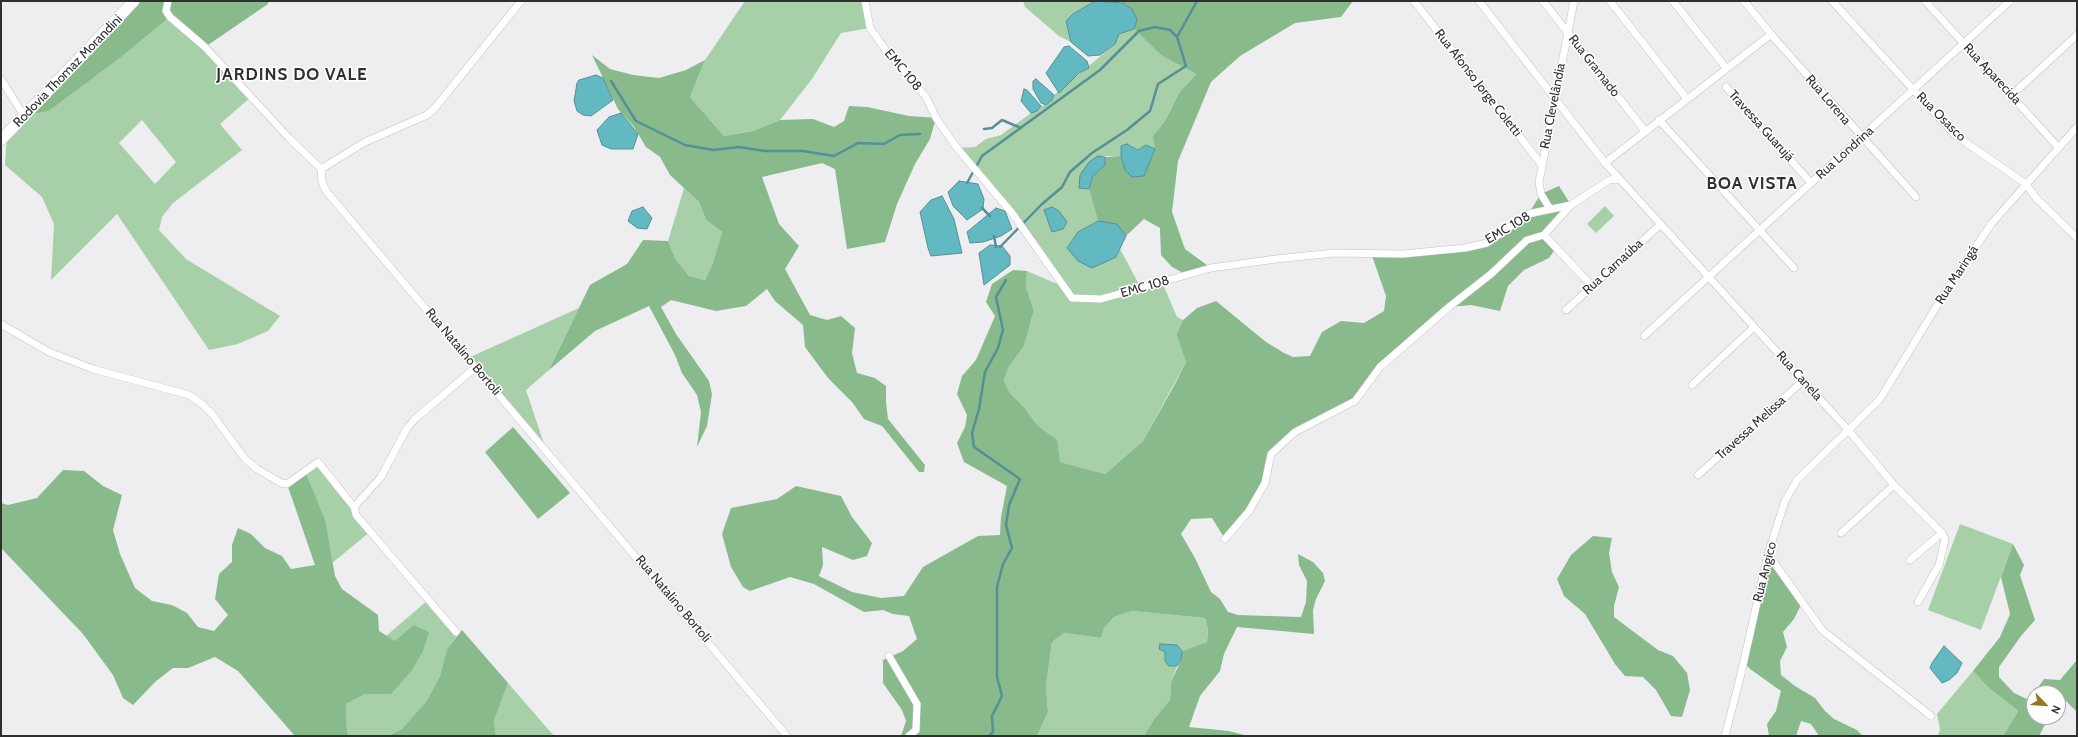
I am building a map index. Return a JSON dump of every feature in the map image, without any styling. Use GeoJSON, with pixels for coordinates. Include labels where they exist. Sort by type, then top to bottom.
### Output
{"type":"FeatureCollection","features":[{"type":"Feature","properties":{"kind":"main road","name":"Rodovia Thomaz Morandini"},"geometry":{"type":"LineString","coordinates":[[1,140],[134,1]]}},
{"type":"Feature","properties":{"kind":"street"},"geometry":{"type":"LineString","coordinates":[[168,1],[166,11],[170,17],[205,47],[289,138],[320,169],[365,142],[426,115],[435,108],[521,1]]}},
{"type":"Feature","properties":{"kind":"street","name":"EMC 108"},"geometry":{"type":"LineString","coordinates":[[865,1],[866,15],[874,34],[887,52],[926,97],[936,118],[957,148],[1012,213],[1072,298],[1101,299],[1211,268],[1276,259],[1334,253],[1403,254],[1465,248],[1487,243],[1528,214],[1571,205]]}},
{"type":"Feature","properties":{"kind":"street","name":"Rua Afonso Jorge Coletti"},"geometry":{"type":"LineString","coordinates":[[1414,1],[1541,164]]}},
{"type":"Feature","properties":{"kind":"street","name":"Rua Canela"},"geometry":{"type":"LineString","coordinates":[[1479,1],[1605,163],[1849,431],[1894,485],[1942,533]]}},
{"type":"Feature","properties":{"kind":"street","name":"Rua Gramado"},"geometry":{"type":"LineString","coordinates":[[1543,1],[1645,131]]}},
{"type":"Feature","properties":{"kind":"street","name":"Rua Clevelândia"},"geometry":{"type":"LineString","coordinates":[[1550,209],[1541,194],[1539,182],[1541,164],[1574,1]]}},
{"type":"Feature","properties":{"kind":"street"},"geometry":{"type":"LineString","coordinates":[[1610,1],[1687,99]]}},
{"type":"Feature","properties":{"kind":"street"},"geometry":{"type":"LineString","coordinates":[[1673,1],[1726,68]]}},
{"type":"Feature","properties":{"kind":"street","name":"Rua Lorena"},"geometry":{"type":"LineString","coordinates":[[1744,1],[1770,35],[1916,196]]}},
{"type":"Feature","properties":{"kind":"street","name":"Rua Osasco"},"geometry":{"type":"LineString","coordinates":[[1832,1],[1955,135],[2026,184],[2036,198],[2077,238]]}},
{"type":"Feature","properties":{"kind":"street","name":"Rua Aparecida"},"geometry":{"type":"LineString","coordinates":[[1926,1],[2058,147]]}},
{"type":"Feature","properties":{"kind":"street","name":"Rua Londrina"},"geometry":{"type":"LineString","coordinates":[[1644,336],[2010,1]]}},
{"type":"Feature","properties":{"kind":"street"},"geometry":{"type":"LineString","coordinates":[[1605,163],[1770,35]]}},
{"type":"Feature","properties":{"kind":"street"},"geometry":{"type":"LineString","coordinates":[[2012,95],[2077,35]]}},
{"type":"Feature","properties":{"kind":"street"},"geometry":{"type":"LineString","coordinates":[[1,79],[24,116]]}},
{"type":"Feature","properties":{"kind":"street","name":"Travessa Guarujá"},"geometry":{"type":"LineString","coordinates":[[1726,87],[1811,183]]}},
{"type":"Feature","properties":{"kind":"street"},"geometry":{"type":"LineString","coordinates":[[1659,120],[1794,268]]}},
{"type":"Feature","properties":{"kind":"street","name":"Rua Maringá"},"geometry":{"type":"LineString","coordinates":[[1849,431],[1880,399],[1949,286],[1992,223],[2077,127]]}},
{"type":"Feature","properties":{"kind":"street","name":"Rua Natalino Bortoli"},"geometry":{"type":"LineString","coordinates":[[320,169],[322,182],[326,191],[787,736]]}},
{"type":"Feature","properties":{"kind":"street"},"geometry":{"type":"LineString","coordinates":[[1225,539],[1249,511],[1266,483],[1271,454],[1295,432],[1355,401],[1380,367],[1449,307],[1490,274],[1527,240],[1544,235],[1571,205],[1609,180],[1619,179]]}},
{"type":"Feature","properties":{"kind":"street","name":"Rua Carnaúba"},"geometry":{"type":"LineString","coordinates":[[1566,310],[1660,225]]}},
{"type":"Feature","properties":{"kind":"street"},"geometry":{"type":"LineString","coordinates":[[1544,235],[1592,286]]}},
{"type":"Feature","properties":{"kind":"street"},"geometry":{"type":"LineString","coordinates":[[1,324],[49,352],[93,369],[189,395],[202,404],[213,415],[246,459],[257,470],[281,484],[287,484],[318,462],[354,507],[356,515],[456,632]]}},
{"type":"Feature","properties":{"kind":"street"},"geometry":{"type":"LineString","coordinates":[[1692,385],[1754,327]]}},
{"type":"Feature","properties":{"kind":"street"},"geometry":{"type":"LineString","coordinates":[[354,507],[381,476],[407,428],[415,419],[476,367]]}},
{"type":"Feature","properties":{"kind":"street","name":"Travessa Melissa"},"geometry":{"type":"LineString","coordinates":[[1698,475],[1803,380]]}},
{"type":"Feature","properties":{"kind":"street","name":"Rua Angico"},"geometry":{"type":"LineString","coordinates":[[1724,736],[1741,674],[1768,554],[1785,501],[1797,480],[1849,431]]}},
{"type":"Feature","properties":{"kind":"street"},"geometry":{"type":"LineString","coordinates":[[1841,533],[1894,485]]}},
{"type":"Feature","properties":{"kind":"street"},"geometry":{"type":"LineString","coordinates":[[1910,560],[1942,533],[1945,539],[1940,565],[1918,602]]}},
{"type":"Feature","properties":{"kind":"street"},"geometry":{"type":"LineString","coordinates":[[1768,554],[1822,630],[1931,716]]}},
{"type":"Feature","properties":{"kind":"street"},"geometry":{"type":"LineString","coordinates":[[889,656],[917,704],[916,730],[909,736]]}},
{"type":"Feature","properties":{"kind":"green space"},"geometry":{"type":"Polygon","coordinates":[[[134,1],[269,1],[268,4],[205,47],[170,17],[120,58],[49,111],[24,116],[134,1]]]}},
{"type":"Feature","properties":{"kind":"green space"},"geometry":{"type":"Polygon","coordinates":[[[745,1],[865,1],[870,28],[841,33],[812,79],[780,120],[753,131],[724,136],[690,97],[705,60],[745,1]]]}},
{"type":"Feature","properties":{"kind":"green space"},"geometry":{"type":"Polygon","coordinates":[[[1023,1],[1095,1],[1073,14],[1067,21],[1071,42],[1059,36],[1025,7],[1023,1]]]}},
{"type":"Feature","properties":{"kind":"green space"},"geometry":{"type":"Polygon","coordinates":[[[1118,1],[1353,1],[1341,17],[1295,23],[1240,56],[1211,82],[1178,161],[1172,212],[1185,249],[1211,268],[1187,275],[1172,267],[1161,255],[1160,228],[1144,219],[1126,236],[1117,224],[1098,221],[1089,189],[1093,176],[1105,165],[1105,157],[1121,156],[1125,170],[1132,177],[1144,176],[1155,149],[1153,136],[1165,121],[1179,93],[1196,74],[1162,56],[1134,29],[1137,19],[1123,3],[1118,1]]]}},
{"type":"Feature","properties":{"kind":"green space"},"geometry":{"type":"Polygon","coordinates":[[[170,17],[251,97],[220,124],[242,150],[173,203],[162,217],[159,230],[186,259],[280,316],[268,331],[238,344],[209,350],[117,214],[51,280],[54,224],[42,197],[5,165],[7,134],[24,116],[49,111],[120,58],[170,17]],[[142,120],[119,143],[155,184],[176,162],[142,120]]]}},
{"type":"Feature","properties":{"kind":"green space"},"geometry":{"type":"Polygon","coordinates":[[[1134,29],[1162,56],[1196,74],[1179,93],[1165,121],[1154,135],[1155,149],[1146,145],[1139,150],[1130,145],[1121,146],[1121,156],[1098,156],[1079,188],[1089,189],[1098,221],[1078,232],[1116,257],[1120,249],[1141,288],[1162,282],[1177,317],[1183,320],[1178,335],[1186,362],[1143,441],[1105,474],[1059,462],[1056,440],[1038,426],[1024,407],[1010,393],[1004,381],[1008,368],[1024,346],[1034,310],[1026,287],[1027,271],[1062,286],[1012,213],[957,148],[975,147],[986,139],[1001,135],[1031,113],[1037,111],[1041,106],[1046,105],[1052,100],[1054,95],[1115,44],[1119,33],[1134,29]]]}},
{"type":"Feature","properties":{"kind":"green space"},"geometry":{"type":"Polygon","coordinates":[[[592,55],[610,69],[633,75],[659,78],[686,70],[705,60],[690,97],[724,136],[753,131],[780,120],[813,119],[834,127],[844,121],[849,106],[867,107],[909,116],[936,118],[930,139],[915,164],[897,204],[885,242],[847,249],[835,169],[822,163],[762,177],[779,224],[799,246],[785,269],[810,315],[827,320],[841,316],[855,328],[852,353],[857,373],[875,378],[886,386],[888,419],[925,465],[924,472],[919,472],[882,426],[864,419],[852,402],[828,378],[805,347],[803,325],[775,301],[767,289],[746,306],[716,311],[671,300],[661,307],[676,334],[709,381],[712,394],[707,426],[697,447],[701,412],[697,395],[682,373],[675,355],[649,306],[595,331],[549,370],[590,285],[627,264],[643,240],[668,241],[676,260],[689,276],[705,280],[713,263],[722,232],[706,220],[699,202],[670,175],[660,157],[646,147],[634,127],[618,109],[592,55]]]}},
{"type":"Feature","properties":{"kind":"green space"},"geometry":{"type":"Polygon","coordinates":[[[1559,186],[1571,205],[1544,235],[1556,248],[1549,258],[1524,270],[1508,286],[1500,311],[1471,305],[1449,307],[1380,367],[1355,401],[1295,432],[1271,454],[1265,483],[1225,539],[1212,518],[1191,519],[1181,534],[1195,558],[1211,592],[1220,599],[1228,612],[1238,615],[1301,617],[1306,602],[1307,581],[1299,565],[1298,554],[1313,562],[1323,573],[1325,581],[1316,599],[1313,610],[1314,634],[1237,627],[1224,654],[1220,671],[1200,696],[1189,727],[1229,731],[1248,736],[1144,736],[1154,719],[1170,700],[1171,682],[1181,660],[1182,651],[1207,642],[1208,629],[1205,618],[1132,611],[1114,617],[1104,628],[1101,638],[1064,633],[1052,642],[1046,686],[1048,712],[1037,736],[901,736],[906,721],[902,710],[883,683],[883,660],[903,651],[917,639],[909,616],[893,614],[883,610],[864,612],[814,584],[790,577],[750,591],[743,587],[731,567],[722,534],[731,508],[777,499],[796,486],[841,496],[852,517],[872,543],[867,556],[853,560],[822,547],[823,565],[819,576],[852,592],[881,598],[904,596],[923,567],[978,536],[1000,535],[1001,517],[1007,486],[964,462],[957,443],[965,427],[967,415],[957,394],[962,376],[976,360],[995,316],[986,302],[992,284],[1013,270],[1027,271],[1026,287],[1034,310],[1024,346],[1008,368],[1004,381],[1010,393],[1024,407],[1038,426],[1057,440],[1060,462],[1105,474],[1143,441],[1175,384],[1186,362],[1177,335],[1183,320],[1197,308],[1216,301],[1266,342],[1284,353],[1293,357],[1310,356],[1322,332],[1341,321],[1364,323],[1384,311],[1386,296],[1371,253],[1403,254],[1487,243],[1528,214],[1541,194],[1559,186]]]}},
{"type":"Feature","properties":{"kind":"green space"},"geometry":{"type":"Polygon","coordinates":[[[684,188],[699,202],[706,220],[722,232],[713,263],[705,280],[689,276],[676,260],[668,241],[684,188]]]}},
{"type":"Feature","properties":{"kind":"green space"},"geometry":{"type":"Polygon","coordinates":[[[1605,206],[1614,216],[1596,233],[1587,224],[1605,206]]]}},
{"type":"Feature","properties":{"kind":"green space"},"geometry":{"type":"Polygon","coordinates":[[[579,308],[549,370],[526,390],[546,450],[468,358],[579,308]]]}},
{"type":"Feature","properties":{"kind":"green space"},"geometry":{"type":"Polygon","coordinates":[[[513,427],[570,493],[538,519],[485,452],[513,427]]]}},
{"type":"Feature","properties":{"kind":"green space"},"geometry":{"type":"Polygon","coordinates":[[[318,462],[370,532],[332,563],[313,492],[305,471],[318,462]]]}},
{"type":"Feature","properties":{"kind":"green space"},"geometry":{"type":"Polygon","coordinates":[[[63,470],[84,471],[103,486],[122,495],[113,530],[120,554],[135,588],[152,601],[172,605],[187,613],[198,627],[214,631],[228,615],[215,599],[219,574],[232,562],[232,545],[238,528],[251,534],[265,548],[282,556],[291,569],[315,565],[287,484],[305,471],[325,520],[335,576],[342,589],[378,615],[379,631],[395,641],[414,625],[429,632],[423,651],[412,670],[391,694],[365,694],[346,704],[347,732],[350,736],[295,736],[238,671],[215,657],[188,668],[173,668],[155,682],[133,705],[123,698],[113,675],[83,634],[1,548],[1,503],[8,505],[37,498],[63,470]]]}},
{"type":"Feature","properties":{"kind":"green space"},"geometry":{"type":"Polygon","coordinates":[[[1960,524],[2013,544],[1981,630],[1928,610],[1960,524]]]}},
{"type":"Feature","properties":{"kind":"green space"},"geometry":{"type":"Polygon","coordinates":[[[1593,536],[1612,538],[1609,553],[1612,572],[1619,587],[1614,606],[1614,617],[1658,650],[1673,656],[1687,673],[1690,690],[1682,717],[1671,716],[1656,690],[1643,677],[1625,676],[1615,664],[1585,614],[1564,596],[1557,579],[1571,555],[1593,536]]]}},
{"type":"Feature","properties":{"kind":"green space"},"geometry":{"type":"Polygon","coordinates":[[[2013,544],[2024,565],[2020,575],[2035,620],[2021,636],[1999,667],[1999,677],[2014,693],[2026,699],[2026,725],[2045,725],[2039,736],[2003,736],[2018,711],[1988,687],[1973,671],[2000,637],[2010,614],[2001,577],[2013,544]]]}},
{"type":"Feature","properties":{"kind":"green space"},"geometry":{"type":"Polygon","coordinates":[[[1768,554],[1802,603],[1794,619],[1783,632],[1787,647],[1780,661],[1781,675],[1795,686],[1815,698],[1825,711],[1834,719],[1857,730],[1863,736],[1819,736],[1811,724],[1801,721],[1796,736],[1769,736],[1767,724],[1776,711],[1781,691],[1750,669],[1744,662],[1768,554]]]}},
{"type":"Feature","properties":{"kind":"green space"},"geometry":{"type":"Polygon","coordinates":[[[428,600],[457,636],[447,649],[440,676],[428,701],[402,729],[388,736],[350,736],[347,732],[346,704],[365,694],[391,694],[395,641],[386,636],[428,600]]]}},
{"type":"Feature","properties":{"kind":"green space"},"geometry":{"type":"Polygon","coordinates":[[[1132,611],[1205,618],[1208,629],[1207,642],[1182,651],[1177,645],[1165,652],[1169,666],[1177,666],[1171,682],[1170,700],[1154,719],[1144,736],[1037,736],[1048,712],[1046,686],[1052,642],[1064,633],[1101,638],[1104,628],[1114,617],[1132,611]]]}},
{"type":"Feature","properties":{"kind":"green space"},"geometry":{"type":"Polygon","coordinates":[[[462,630],[508,683],[494,721],[496,736],[388,736],[402,729],[427,701],[440,676],[447,649],[462,630]]]}},
{"type":"Feature","properties":{"kind":"green space"},"geometry":{"type":"Polygon","coordinates":[[[2077,660],[2077,712],[2066,701],[2066,685],[2040,685],[2044,679],[2060,680],[2077,660]]]}},
{"type":"Feature","properties":{"kind":"green space"},"geometry":{"type":"Polygon","coordinates":[[[1973,671],[1988,687],[2018,711],[2003,736],[1938,736],[1940,729],[1937,714],[1973,671]]]}},
{"type":"Feature","properties":{"kind":"green space"},"geometry":{"type":"Polygon","coordinates":[[[508,683],[554,736],[496,736],[494,721],[508,683]]]}},
{"type":"Feature","properties":{"kind":"water"},"geometry":{"type":"Polygon","coordinates":[[[1095,1],[1123,3],[1132,9],[1137,19],[1134,29],[1119,34],[1115,44],[1100,55],[1088,56],[1071,42],[1066,21],[1073,14],[1095,1]]]}},
{"type":"Feature","properties":{"kind":"water"},"geometry":{"type":"Polygon","coordinates":[[[1069,46],[1087,61],[1089,68],[1079,73],[1059,93],[1046,73],[1064,47],[1069,46]]]}},
{"type":"Feature","properties":{"kind":"water"},"geometry":{"type":"Polygon","coordinates":[[[596,75],[603,78],[613,100],[591,116],[583,115],[577,111],[574,101],[577,83],[579,80],[596,75]]]}},
{"type":"Feature","properties":{"kind":"water"},"geometry":{"type":"Polygon","coordinates":[[[1036,79],[1054,95],[1052,100],[1046,105],[1041,103],[1033,89],[1033,81],[1036,79]]]}},
{"type":"Feature","properties":{"kind":"water"},"geometry":{"type":"Polygon","coordinates":[[[1024,89],[1027,90],[1041,106],[1037,111],[1031,113],[1021,101],[1024,89]]]}},
{"type":"Feature","properties":{"kind":"water"},"geometry":{"type":"Polygon","coordinates":[[[621,113],[638,134],[633,149],[611,149],[602,145],[597,130],[609,117],[621,113]]]}},
{"type":"Feature","properties":{"kind":"water"},"geometry":{"type":"Polygon","coordinates":[[[1127,144],[1138,150],[1146,145],[1155,149],[1144,176],[1132,177],[1125,170],[1121,156],[1121,146],[1127,144]]]}},
{"type":"Feature","properties":{"kind":"water"},"geometry":{"type":"Polygon","coordinates":[[[1098,156],[1105,157],[1105,165],[1093,176],[1089,189],[1079,188],[1080,175],[1089,162],[1098,156]]]}},
{"type":"Feature","properties":{"kind":"water"},"geometry":{"type":"Polygon","coordinates":[[[959,181],[978,184],[984,199],[983,209],[967,220],[953,206],[948,192],[959,181]]]}},
{"type":"Feature","properties":{"kind":"water"},"geometry":{"type":"Polygon","coordinates":[[[942,196],[954,219],[962,253],[931,256],[920,212],[931,200],[942,196]]]}},
{"type":"Feature","properties":{"kind":"water"},"geometry":{"type":"Polygon","coordinates":[[[643,207],[652,218],[647,229],[637,228],[628,221],[632,211],[643,207]]]}},
{"type":"Feature","properties":{"kind":"water"},"geometry":{"type":"Polygon","coordinates":[[[1052,207],[1059,211],[1067,222],[1063,229],[1052,232],[1044,210],[1052,207]]]}},
{"type":"Feature","properties":{"kind":"water"},"geometry":{"type":"Polygon","coordinates":[[[996,208],[1005,211],[1012,229],[1001,236],[983,242],[970,243],[967,232],[996,208]]]}},
{"type":"Feature","properties":{"kind":"water"},"geometry":{"type":"Polygon","coordinates":[[[1098,221],[1117,224],[1126,236],[1116,257],[1092,268],[1078,261],[1067,248],[1078,232],[1098,221]]]}},
{"type":"Feature","properties":{"kind":"water"},"geometry":{"type":"Polygon","coordinates":[[[990,245],[1002,246],[1010,256],[1010,265],[984,285],[979,253],[990,245]]]}},
{"type":"Feature","properties":{"kind":"water"},"geometry":{"type":"Polygon","coordinates":[[[1160,644],[1177,645],[1182,651],[1181,660],[1177,666],[1169,666],[1165,661],[1165,652],[1159,649],[1160,644]]]}},
{"type":"Feature","properties":{"kind":"water"},"geometry":{"type":"Polygon","coordinates":[[[1944,646],[1962,663],[1957,673],[1949,680],[1942,683],[1930,668],[1944,646]]]}},
{"type":"Feature","properties":{"kind":"waterway"},"geometry":{"type":"LineString","coordinates":[[1000,247],[1041,205],[1062,187],[1070,172],[1092,153],[1127,130],[1150,111],[1158,84],[1186,66],[1177,37],[1197,1]]}},
{"type":"Feature","properties":{"kind":"waterway"},"geometry":{"type":"LineString","coordinates":[[967,183],[982,156],[1100,70],[1139,31],[1155,27],[1170,30],[1177,37]]}},
{"type":"Feature","properties":{"kind":"waterway"},"geometry":{"type":"LineString","coordinates":[[611,81],[636,121],[685,145],[713,150],[739,147],[765,151],[803,151],[834,156],[858,143],[884,144],[900,135],[920,134]]}},
{"type":"Feature","properties":{"kind":"waterway"},"geometry":{"type":"LineString","coordinates":[[984,129],[992,128],[1002,120],[1021,128]]}},
{"type":"Feature","properties":{"kind":"waterway"},"geometry":{"type":"LineString","coordinates":[[982,208],[990,216]]}},
{"type":"Feature","properties":{"kind":"waterway"},"geometry":{"type":"LineString","coordinates":[[994,236],[996,247]]}},
{"type":"Feature","properties":{"kind":"waterway"},"geometry":{"type":"LineString","coordinates":[[989,736],[993,732],[992,716],[1002,696],[997,677],[997,587],[1003,564],[1012,548],[1006,525],[1009,505],[1020,479],[974,447],[972,433],[979,409],[985,372],[998,348],[1003,330],[996,297],[1006,280]]}},
{"type":"Feature","properties":{"kind":"district","name":"JARDINS DO VALE"},"geometry":{"type":"Point","coordinates":[292,75]}},
{"type":"Feature","properties":{"kind":"district","name":"BOA VISTA"},"geometry":{"type":"Point","coordinates":[1752,184]}}]}
